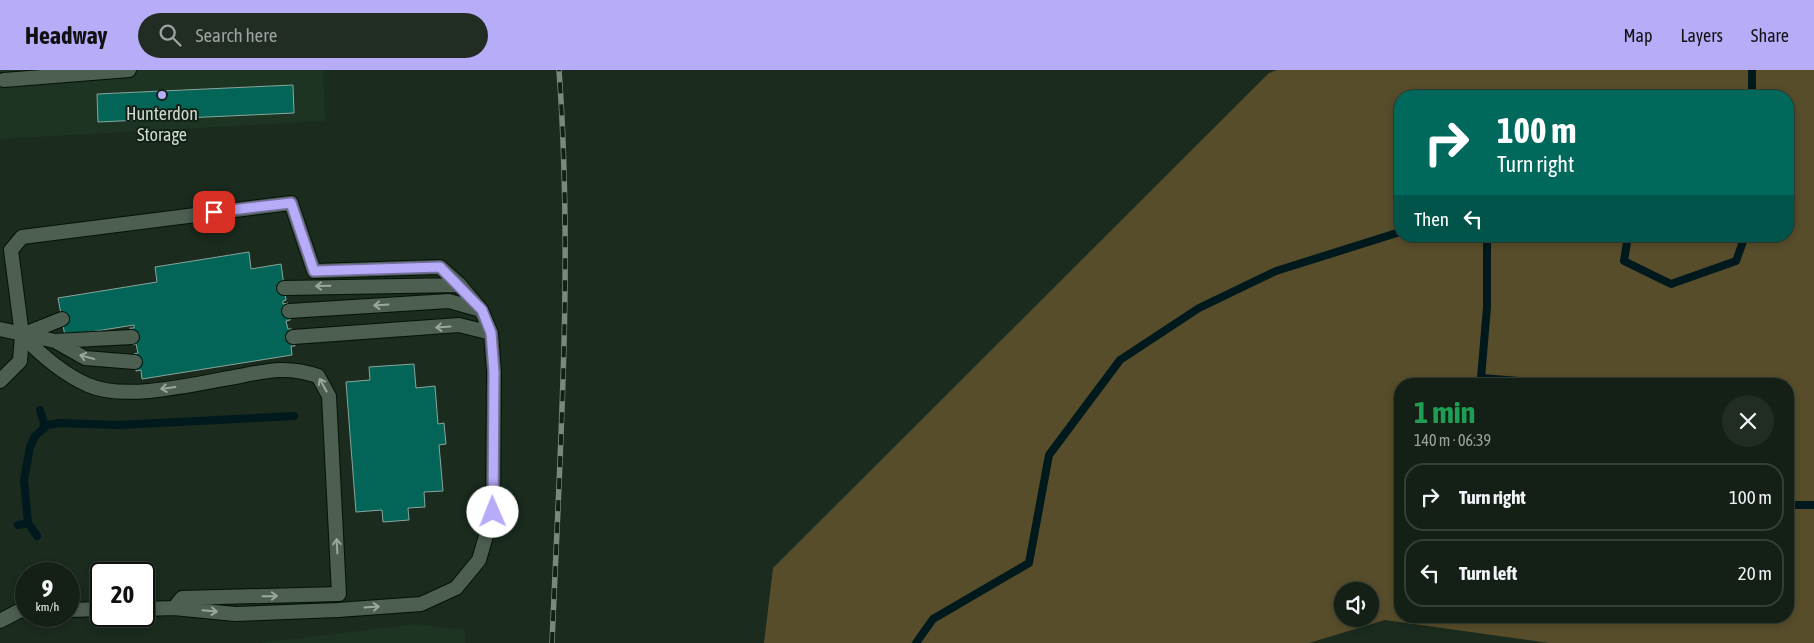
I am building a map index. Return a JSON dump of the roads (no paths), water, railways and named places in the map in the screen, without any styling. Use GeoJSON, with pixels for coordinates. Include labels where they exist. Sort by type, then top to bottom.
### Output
{"type":"FeatureCollection","features":[{"type":"Feature","properties":{"kind":"lane"},"geometry":{"type":"LineString","coordinates":[[1,80],[83,72],[129,70]]}},
{"type":"Feature","properties":{"kind":"lane"},"geometry":{"type":"LineString","coordinates":[[0,381],[20,361],[22,335],[11,250],[22,237],[291,203],[314,271],[440,267],[460,285],[482,310],[491,333],[494,372],[493,512],[479,560],[456,588],[421,604],[338,610],[236,614],[174,608],[155,609]]}},
{"type":"Feature","properties":{"kind":"lane"},"geometry":{"type":"LineString","coordinates":[[284,288],[460,285]]}},
{"type":"Feature","properties":{"kind":"lane"},"geometry":{"type":"LineString","coordinates":[[289,311],[449,301],[482,310]]}},
{"type":"Feature","properties":{"kind":"lane"},"geometry":{"type":"LineString","coordinates":[[22,335],[62,319]]}},
{"type":"Feature","properties":{"kind":"lane"},"geometry":{"type":"LineString","coordinates":[[293,337],[459,325],[491,333]]}},
{"type":"Feature","properties":{"kind":"lane"},"geometry":{"type":"LineString","coordinates":[[0,329],[55,341],[132,337]]}},
{"type":"Feature","properties":{"kind":"lane"},"geometry":{"type":"LineString","coordinates":[[22,335],[40,354],[65,372],[89,386],[114,392],[138,392],[279,369],[298,369],[318,376],[322,383],[329,396],[340,594],[182,598],[174,608]]}},
{"type":"Feature","properties":{"kind":"lane"},"geometry":{"type":"LineString","coordinates":[[55,341],[85,358],[135,362]]}},
{"type":"Feature","properties":{"kind":"lane"},"geometry":{"type":"LineString","coordinates":[[0,621],[15,612]]}},
{"type":"Feature","properties":{"kind":"waterway"},"geometry":{"type":"LineString","coordinates":[[1752,70],[1752,90]]}},
{"type":"Feature","properties":{"kind":"waterway"},"geometry":{"type":"LineString","coordinates":[[916,643],[933,619],[1029,563],[1049,455],[1120,360],[1199,308],[1276,271],[1394,234]]}},
{"type":"Feature","properties":{"kind":"waterway"},"geometry":{"type":"LineString","coordinates":[[1481,378],[1487,307],[1487,242]]}},
{"type":"Feature","properties":{"kind":"waterway"},"geometry":{"type":"LineString","coordinates":[[1627,242],[1624,261],[1671,284],[1736,261],[1743,242]]}},
{"type":"Feature","properties":{"kind":"waterway"},"geometry":{"type":"LineString","coordinates":[[40,410],[44,423],[43,429]]}},
{"type":"Feature","properties":{"kind":"waterway"},"geometry":{"type":"LineString","coordinates":[[37,536],[28,523],[24,480],[30,447],[35,436],[48,425],[59,423],[119,425],[294,416]]}},
{"type":"Feature","properties":{"kind":"waterway"},"geometry":{"type":"LineString","coordinates":[[1794,505],[1814,505]]}},
{"type":"Feature","properties":{"kind":"waterway"},"geometry":{"type":"LineString","coordinates":[[18,525],[28,523]]}},
{"type":"Feature","properties":{"kind":"railway"},"geometry":{"type":"LineString","coordinates":[[552,643],[564,356],[565,284],[563,141],[559,70]]}},
{"type":"Feature","properties":{"kind":"place","name":"Hunterdon Storage"},"geometry":{"type":"Point","coordinates":[162,95]}}]}
